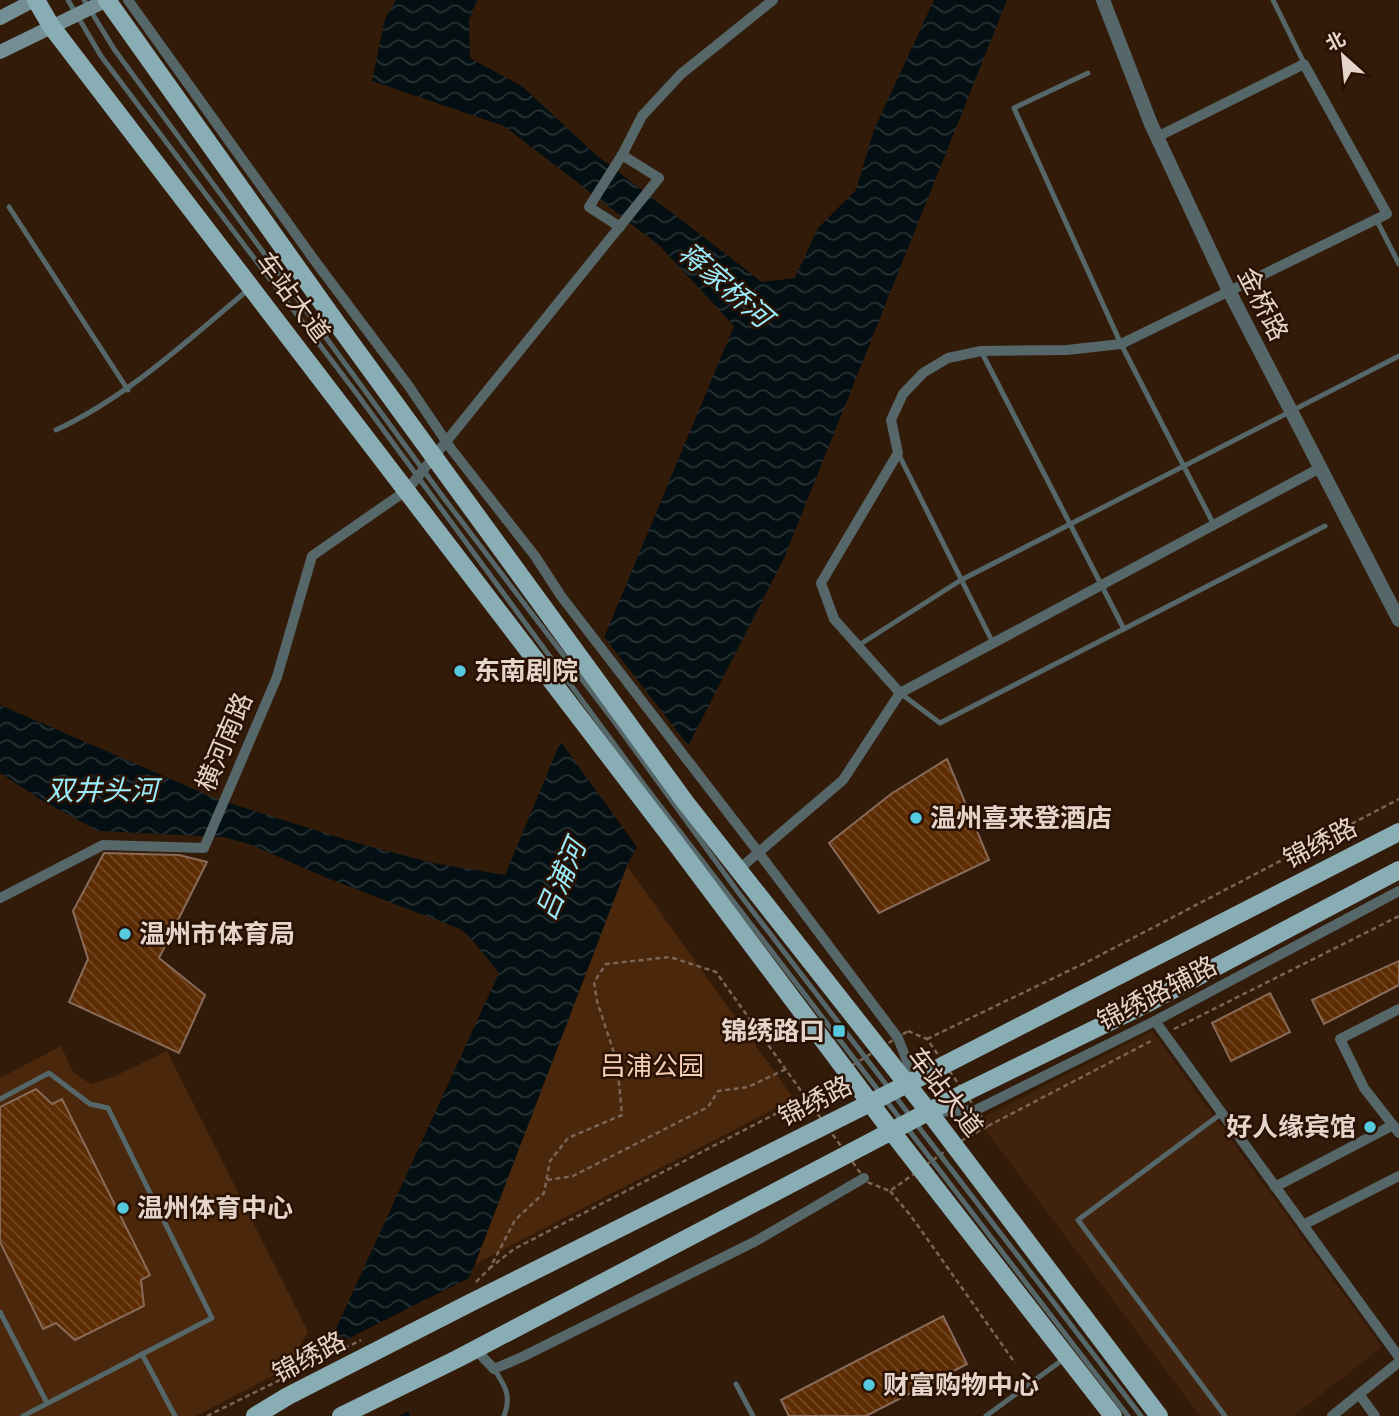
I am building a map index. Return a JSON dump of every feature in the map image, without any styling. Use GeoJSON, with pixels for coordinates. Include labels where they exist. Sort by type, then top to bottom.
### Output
{"type":"FeatureCollection","features":[{"type":"Feature","properties":{"kind":"main road"},"geometry":{"type":"LineString","coordinates":[[0,18],[35,0]]}},
{"type":"Feature","properties":{"kind":"main road","name":"车站大道"},"geometry":{"type":"LineString","coordinates":[[35,0],[51,26],[252,287],[542,604],[686,803],[738,870],[1067,1357],[1113,1416]]}},
{"type":"Feature","properties":{"kind":"main road"},"geometry":{"type":"LineString","coordinates":[[0,52],[82,8],[107,0]]}},
{"type":"Feature","properties":{"kind":"main road","name":"车站大道"},"geometry":{"type":"LineString","coordinates":[[107,0],[330,314],[510,625],[674,841],[1159,1416]]}},
{"type":"Feature","properties":{"kind":"main road","name":"锦绣路"},"geometry":{"type":"LineString","coordinates":[[255,1416],[288,1396],[470,1303],[888,1094],[1399,832]]}},
{"type":"Feature","properties":{"kind":"main road"},"geometry":{"type":"LineString","coordinates":[[341,1416],[457,1359],[910,1122],[1142,1006],[1399,870]]}},
{"type":"Feature","properties":{"kind":"street"},"geometry":{"type":"LineString","coordinates":[[128,0],[446,440],[535,556],[561,596],[902,1043],[907,1061],[888,1094]]}},
{"type":"Feature","properties":{"kind":"street","name":"金桥路"},"geometry":{"type":"LineString","coordinates":[[1103,0],[1157,137],[1229,291],[1399,620]]}},
{"type":"Feature","properties":{"kind":"street"},"geometry":{"type":"LineString","coordinates":[[620,227],[589,207],[622,155],[642,116],[681,74],[769,1]]}},
{"type":"Feature","properties":{"kind":"street"},"geometry":{"type":"LineString","coordinates":[[900,693],[834,619],[821,583],[898,453],[891,420],[903,394],[923,373],[948,358],[981,351],[1066,350],[1121,344],[1387,214],[1304,64],[1157,137]]}},
{"type":"Feature","properties":{"kind":"street","name":"横河南路"},"geometry":{"type":"LineString","coordinates":[[0,898],[103,845],[204,848],[277,677],[312,556],[420,473],[659,178],[622,155]]}},
{"type":"Feature","properties":{"kind":"street"},"geometry":{"type":"LineString","coordinates":[[738,870],[843,780],[900,693],[1320,468]]}},
{"type":"Feature","properties":{"kind":"street","name":"锦绣路辅路"},"geometry":{"type":"LineString","coordinates":[[910,1122],[976,1110],[1156,1021],[1399,891]]}},
{"type":"Feature","properties":{"kind":"street"},"geometry":{"type":"LineString","coordinates":[[1275,1186],[1396,1129],[1364,1088],[1340,1039],[1399,1009]]}},
{"type":"Feature","properties":{"kind":"street"},"geometry":{"type":"LineString","coordinates":[[1156,1021],[1399,1360],[1332,1416]]}},
{"type":"Feature","properties":{"kind":"street"},"geometry":{"type":"LineString","coordinates":[[1303,1225],[1399,1176]]}},
{"type":"Feature","properties":{"kind":"street"},"geometry":{"type":"LineString","coordinates":[[475,1349],[494,1369],[756,1241],[864,1178]]}},
{"type":"Feature","properties":{"kind":"street"},"geometry":{"type":"LineString","coordinates":[[1359,1394],[1375,1416]]}},
{"type":"Feature","properties":{"kind":"lane"},"geometry":{"type":"LineString","coordinates":[[68,0],[82,8],[114,49],[648,790],[888,1094]]}},
{"type":"Feature","properties":{"kind":"lane"},"geometry":{"type":"LineString","coordinates":[[1273,0],[1304,64]]}},
{"type":"Feature","properties":{"kind":"lane"},"geometry":{"type":"LineString","coordinates":[[82,8],[102,56],[612,720],[888,1094]]}},
{"type":"Feature","properties":{"kind":"lane"},"geometry":{"type":"LineString","coordinates":[[1087,73],[1014,108],[1121,344],[1214,525]]}},
{"type":"Feature","properties":{"kind":"lane"},"geometry":{"type":"LineString","coordinates":[[9,207],[128,390]]}},
{"type":"Feature","properties":{"kind":"lane"},"geometry":{"type":"LineString","coordinates":[[1376,219],[1399,264]]}},
{"type":"Feature","properties":{"kind":"lane"},"geometry":{"type":"LineString","coordinates":[[57,430],[89,415],[128,390],[252,287]]}},
{"type":"Feature","properties":{"kind":"lane"},"geometry":{"type":"LineString","coordinates":[[981,351],[1124,629]]}},
{"type":"Feature","properties":{"kind":"lane"},"geometry":{"type":"LineString","coordinates":[[858,645],[961,580],[1399,356]]}},
{"type":"Feature","properties":{"kind":"lane"},"geometry":{"type":"LineString","coordinates":[[898,453],[993,643]]}},
{"type":"Feature","properties":{"kind":"lane"},"geometry":{"type":"LineString","coordinates":[[900,693],[940,723],[1325,526]]}},
{"type":"Feature","properties":{"kind":"lane"},"geometry":{"type":"LineString","coordinates":[[0,1099],[49,1073],[90,1104],[108,1108],[212,1318],[23,1416]]}},
{"type":"Feature","properties":{"kind":"lane"},"geometry":{"type":"LineString","coordinates":[[1222,1113],[1078,1220],[1225,1416]]}},
{"type":"Feature","properties":{"kind":"lane"},"geometry":{"type":"LineString","coordinates":[[910,1122],[1128,1416]]}},
{"type":"Feature","properties":{"kind":"lane"},"geometry":{"type":"LineString","coordinates":[[910,1122],[1141,1416]]}},
{"type":"Feature","properties":{"kind":"lane"},"geometry":{"type":"LineString","coordinates":[[0,1312],[47,1403]]}},
{"type":"Feature","properties":{"kind":"lane"},"geometry":{"type":"LineString","coordinates":[[142,1354],[175,1416]]}},
{"type":"Feature","properties":{"kind":"lane"},"geometry":{"type":"LineString","coordinates":[[986,1416],[1067,1357]]}},
{"type":"Feature","properties":{"kind":"lane"},"geometry":{"type":"LineString","coordinates":[[494,1369],[504,1384],[509,1404],[504,1416]]}},
{"type":"Feature","properties":{"kind":"lane"},"geometry":{"type":"LineString","coordinates":[[736,1384],[753,1416]]}},
{"type":"Feature","properties":{"kind":"path"},"geometry":{"type":"LineString","coordinates":[[927,1039],[1087,962],[1399,799]]}},
{"type":"Feature","properties":{"kind":"path"},"geometry":{"type":"LineString","coordinates":[[1172,1030],[1399,916]]}},
{"type":"Feature","properties":{"kind":"path"},"geometry":{"type":"LineString","coordinates":[[474,1284],[514,1249],[781,1111],[804,1095],[716,971],[670,957],[606,964],[594,982],[597,1001],[617,1062],[622,1115],[568,1138],[550,1161],[544,1193],[515,1220],[490,1268]]}},
{"type":"Feature","properties":{"kind":"path"},"geometry":{"type":"LineString","coordinates":[[988,1126],[1161,1036]]}},
{"type":"Feature","properties":{"kind":"path"},"geometry":{"type":"LineString","coordinates":[[547,1180],[573,1176],[708,1107],[718,1091],[748,1087],[786,1069]]}},
{"type":"Feature","properties":{"kind":"path"},"geometry":{"type":"LineString","coordinates":[[890,1191],[911,1216],[1015,1363]]}},
{"type":"Feature","properties":{"kind":"path"},"geometry":{"type":"LineString","coordinates":[[207,1416],[364,1339]]}},
{"type":"Feature","properties":{"kind":"shaded area"},"geometry":{"type":"Polygon","coordinates":[[[1152,1031],[1382,1347],[1293,1416],[1200,1416],[978,1120],[1152,1031]]]}},
{"type":"Feature","properties":{"kind":"green space","name":"吕浦公园"},"geometry":{"type":"Polygon","coordinates":[[[627,866],[794,1099],[475,1264],[627,866]]]}},
{"type":"Feature","properties":{"kind":"green space","name":"温州体育中心"},"geometry":{"type":"Polygon","coordinates":[[[61,1046],[73,1072],[91,1084],[113,1077],[167,1051],[308,1332],[286,1369],[196,1416],[0,1416],[0,1078],[61,1046]]]}},
{"type":"Feature","properties":{"kind":"water"},"geometry":{"type":"Polygon","coordinates":[[[396,0],[477,0],[469,20],[470,58],[523,87],[595,154],[762,282],[795,278],[818,228],[856,190],[874,130],[934,0],[1007,0],[785,556],[627,866],[475,1264],[409,1416],[296,1416],[499,973],[460,929],[327,878],[252,845],[224,837],[98,831],[38,798],[0,773],[0,705],[219,800],[357,843],[433,863],[505,875],[734,326],[660,246],[504,126],[372,81],[385,19],[396,0]]]}},
{"type":"Feature","properties":{"kind":"pier"},"geometry":{"type":"Polygon","coordinates":[[[602,634],[691,749],[639,850],[558,738],[602,634]]]}},
{"type":"Feature","properties":{"kind":"pier"},"geometry":{"type":"Polygon","coordinates":[[[473,1276],[417,1407],[399,1416],[292,1416],[321,1352],[473,1276]]]}},
{"type":"Feature","properties":{"kind":"building","name":"温州喜来登酒店"},"geometry":{"type":"Polygon","coordinates":[[[947,759],[989,860],[879,913],[829,843],[891,794],[947,759]]]}},
{"type":"Feature","properties":{"kind":"building","name":"温州市体育局"},"geometry":{"type":"Polygon","coordinates":[[[104,853],[179,855],[207,862],[159,958],[205,995],[179,1053],[69,1002],[88,959],[73,911],[104,853]]]}},
{"type":"Feature","properties":{"kind":"building"},"geometry":{"type":"Polygon","coordinates":[[[1399,961],[1399,985],[1324,1024],[1312,1000],[1399,961]]]}},
{"type":"Feature","properties":{"kind":"building"},"geometry":{"type":"Polygon","coordinates":[[[1270,993],[1290,1032],[1231,1061],[1212,1023],[1270,993]]]}},
{"type":"Feature","properties":{"kind":"building"},"geometry":{"type":"Polygon","coordinates":[[[36,1089],[52,1104],[62,1099],[150,1275],[141,1280],[144,1306],[75,1340],[56,1323],[43,1329],[0,1242],[0,1107],[36,1089]]]}},
{"type":"Feature","properties":{"kind":"building"},"geometry":{"type":"Polygon","coordinates":[[[943,1316],[967,1364],[866,1416],[789,1416],[781,1400],[943,1316]]]}},
{"type":"Feature","properties":{"kind":"place","name":"东南剧院"},"geometry":{"type":"Point","coordinates":[460,671]}},
{"type":"Feature","properties":{"kind":"place","name":"温州喜来登酒店"},"geometry":{"type":"Point","coordinates":[916,818]}},
{"type":"Feature","properties":{"kind":"place","name":"温州市体育局"},"geometry":{"type":"Point","coordinates":[125,934]}},
{"type":"Feature","properties":{"kind":"place","name":"锦绣路口"},"geometry":{"type":"Point","coordinates":[839,1031]}},
{"type":"Feature","properties":{"kind":"place","name":"好人缘宾馆"},"geometry":{"type":"Point","coordinates":[1370,1127]}},
{"type":"Feature","properties":{"kind":"place","name":"温州体育中心"},"geometry":{"type":"Point","coordinates":[123,1208]}},
{"type":"Feature","properties":{"kind":"place","name":"财富购物中心"},"geometry":{"type":"Point","coordinates":[869,1385]}},
{"type":"Feature","properties":{"kind":"water label","name":"蒋家桥河"},"geometry":{"type":"Point","coordinates":[725,285]}},
{"type":"Feature","properties":{"kind":"water label","name":"双井头河"},"geometry":{"type":"Point","coordinates":[102,790]}},
{"type":"Feature","properties":{"kind":"water label","name":"吕浦河"},"geometry":{"type":"Point","coordinates":[561,880]}}]}
